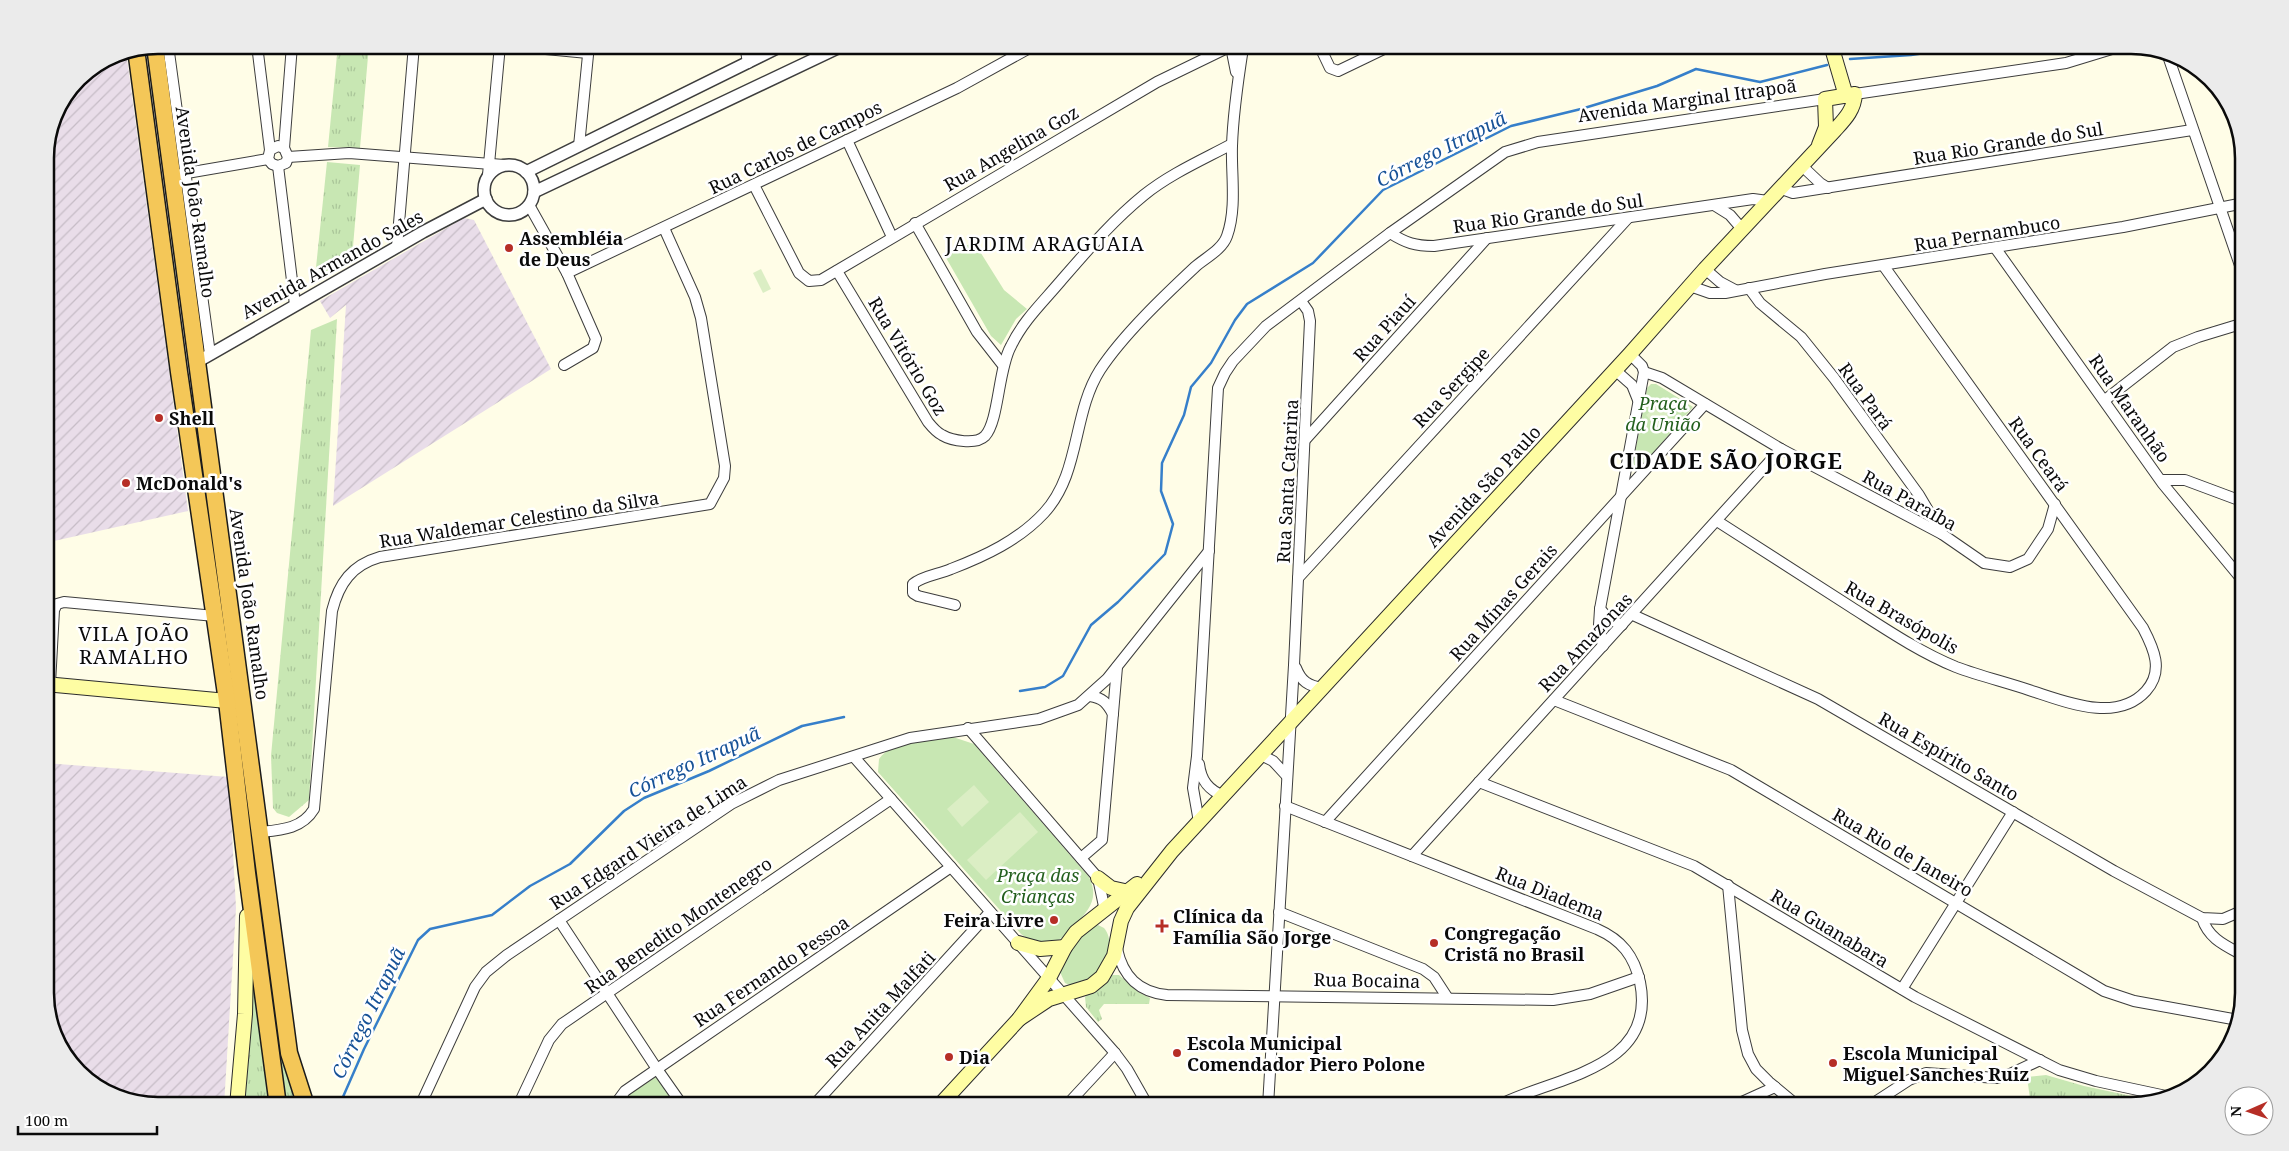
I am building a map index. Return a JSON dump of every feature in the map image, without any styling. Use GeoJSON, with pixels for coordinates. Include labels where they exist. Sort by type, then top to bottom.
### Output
{"type":"FeatureCollection","features":[{"type":"Feature","properties":{"kind":"highway","name":"Avenida João Ramalho"},"geometry":{"type":"LineString","coordinates":[[156,54],[179,174],[289,1053],[303,1097]]}},
{"type":"Feature","properties":{"kind":"highway","name":"Avenida João Ramalho"},"geometry":{"type":"LineString","coordinates":[[137,56],[179,372],[227,701],[277,1097]]}},
{"type":"Feature","properties":{"kind":"highway"},"geometry":{"type":"LineString","coordinates":[[179,372],[203,358]]}},
{"type":"Feature","properties":{"kind":"main road"},"geometry":{"type":"LineString","coordinates":[[1834,54],[1850,95]]}},
{"type":"Feature","properties":{"kind":"main road","name":"Avenida Marginal Itrapoã"},"geometry":{"type":"LineString","coordinates":[[1825,99],[1850,95]]}},
{"type":"Feature","properties":{"kind":"main road","name":"Avenida São Paulo"},"geometry":{"type":"LineString","coordinates":[[947,1097],[1019,1019],[1049,978],[1065,947],[1082,927],[1129,892],[1172,851],[1224,796],[1630,354],[1704,269],[1850,113],[1854,103],[1850,95]]}},
{"type":"Feature","properties":{"kind":"main road","name":"Avenida São Paulo"},"geometry":{"type":"LineString","coordinates":[[1819,145],[1827,118],[1825,99]]}},
{"type":"Feature","properties":{"kind":"main road"},"geometry":{"type":"LineString","coordinates":[[54,685],[227,701]]}},
{"type":"Feature","properties":{"kind":"main road","name":"Avenida São Paulo"},"geometry":{"type":"LineString","coordinates":[[1019,1019],[1049,999],[1064,996],[1096,982],[1107,971],[1117,944],[1121,921],[1127,908],[1172,851]]}},
{"type":"Feature","properties":{"kind":"main road","name":"Avenida João Ramalho"},"geometry":{"type":"LineString","coordinates":[[238,1097],[247,971],[247,872]]}},
{"type":"Feature","properties":{"kind":"main road"},"geometry":{"type":"LineString","coordinates":[[1098,878],[1110,888],[1129,892]]}},
{"type":"Feature","properties":{"kind":"main road"},"geometry":{"type":"LineString","coordinates":[[1105,911],[1117,944]]}},
{"type":"Feature","properties":{"kind":"main road"},"geometry":{"type":"LineString","coordinates":[[1018,944],[1040,948],[1065,947]]}},
{"type":"Feature","properties":{"kind":"street"},"geometry":{"type":"LineString","coordinates":[[169,54],[179,174],[269,154],[278,146],[286,152],[349,152],[467,162],[488,173]]}},
{"type":"Feature","properties":{"kind":"street"},"geometry":{"type":"LineString","coordinates":[[258,54],[269,154],[272,164],[278,166],[284,165],[286,152],[291,54]]}},
{"type":"Feature","properties":{"kind":"street"},"geometry":{"type":"LineString","coordinates":[[398,247],[413,54]]}},
{"type":"Feature","properties":{"kind":"street"},"geometry":{"type":"LineString","coordinates":[[491,146],[496,156],[507,165],[526,172],[531,178],[534,192],[529,205],[521,212],[507,215],[493,210],[486,200],[484,188],[488,173],[501,54]]}},
{"type":"Feature","properties":{"kind":"street"},"geometry":{"type":"LineString","coordinates":[[580,146],[588,54]]}},
{"type":"Feature","properties":{"kind":"street"},"geometry":{"type":"LineString","coordinates":[[746,54],[748,63]]}},
{"type":"Feature","properties":{"kind":"street"},"geometry":{"type":"LineString","coordinates":[[526,172],[766,54]]}},
{"type":"Feature","properties":{"kind":"street"},"geometry":{"type":"LineString","coordinates":[[534,192],[825,54]]}},
{"type":"Feature","properties":{"kind":"street","name":"Rua Carlos de Campos"},"geometry":{"type":"LineString","coordinates":[[567,273],[957,88],[1019,54]]}},
{"type":"Feature","properties":{"kind":"street","name":"Rua Angelina Goz"},"geometry":{"type":"LineString","coordinates":[[754,185],[799,273],[809,281],[815,281],[837,270],[1158,82],[1216,54]]}},
{"type":"Feature","properties":{"kind":"street"},"geometry":{"type":"LineString","coordinates":[[1231,54],[1238,81]]}},
{"type":"Feature","properties":{"kind":"street"},"geometry":{"type":"LineString","coordinates":[[955,605],[918,596],[913,593],[913,584],[992,552],[1027,529],[1045,512],[1060,491],[1068,471],[1087,397],[1099,371],[1154,307],[1196,266],[1217,250],[1227,237],[1232,201],[1232,144],[1242,54]]}},
{"type":"Feature","properties":{"kind":"street"},"geometry":{"type":"LineString","coordinates":[[1323,54],[1330,68],[1338,71],[1373,54]]}},
{"type":"Feature","properties":{"kind":"street","name":"Avenida Marginal Itrapoã"},"geometry":{"type":"LineString","coordinates":[[1850,95],[2066,63],[2096,54]]}},
{"type":"Feature","properties":{"kind":"street"},"geometry":{"type":"LineString","coordinates":[[2170,62],[2235,250]]}},
{"type":"Feature","properties":{"kind":"street","name":"Avenida Marginal Itrapoã"},"geometry":{"type":"LineString","coordinates":[[1199,822],[1193,788],[1197,756],[1218,388],[1233,361],[1266,326],[1390,233],[1505,152],[1519,146],[1825,99]]}},
{"type":"Feature","properties":{"kind":"street","name":"Rua Rio Grande do Sul"},"geometry":{"type":"LineString","coordinates":[[1779,188],[1793,193],[2192,130]]}},
{"type":"Feature","properties":{"kind":"street"},"geometry":{"type":"LineString","coordinates":[[847,140],[892,237]]}},
{"type":"Feature","properties":{"kind":"street","name":"Rua Vitório Goz"},"geometry":{"type":"LineString","coordinates":[[837,270],[928,422],[943,436],[972,442],[984,438],[992,419],[1002,364],[1010,347],[1031,314],[1108,227],[1145,194],[1172,176],[1232,144]]}},
{"type":"Feature","properties":{"kind":"street"},"geometry":{"type":"LineString","coordinates":[[488,173],[507,165]]}},
{"type":"Feature","properties":{"kind":"street"},"geometry":{"type":"LineString","coordinates":[[1800,165],[1828,188]]}},
{"type":"Feature","properties":{"kind":"street"},"geometry":{"type":"LineString","coordinates":[[278,166],[295,305]]}},
{"type":"Feature","properties":{"kind":"street","name":"Rua Rio Grande do Sul"},"geometry":{"type":"LineString","coordinates":[[1390,233],[1405,243],[1414,246],[1434,246],[1752,199],[1768,201]]}},
{"type":"Feature","properties":{"kind":"street","name":"Avenida Armando Sales"},"geometry":{"type":"LineString","coordinates":[[203,358],[398,247],[486,200]]}},
{"type":"Feature","properties":{"kind":"street","name":"Rua Pernambuco"},"geometry":{"type":"LineString","coordinates":[[1690,286],[1710,294],[1750,288],[2124,227],[2235,204]]}},
{"type":"Feature","properties":{"kind":"street"},"geometry":{"type":"LineString","coordinates":[[529,205],[567,273],[596,339],[593,348],[564,365]]}},
{"type":"Feature","properties":{"kind":"street"},"geometry":{"type":"LineString","coordinates":[[1714,205],[1730,215],[1742,229]]}},
{"type":"Feature","properties":{"kind":"street","name":"Rua Sergipe"},"geometry":{"type":"LineString","coordinates":[[1298,578],[1628,218]]}},
{"type":"Feature","properties":{"kind":"street"},"geometry":{"type":"LineString","coordinates":[[915,223],[977,332],[1002,364]]}},
{"type":"Feature","properties":{"kind":"street","name":"Rua Waldemar Celestino da Silva"},"geometry":{"type":"LineString","coordinates":[[260,832],[298,825],[310,816],[314,809],[332,611],[343,581],[358,566],[380,557],[710,504],[724,478],[725,466],[701,318],[696,297],[664,228]]}},
{"type":"Feature","properties":{"kind":"street","name":"Rua Piauí"},"geometry":{"type":"LineString","coordinates":[[1305,440],[1487,238]]}},
{"type":"Feature","properties":{"kind":"street","name":"Rua Maranhão"},"geometry":{"type":"LineString","coordinates":[[1996,249],[2161,480],[2235,571]]}},
{"type":"Feature","properties":{"kind":"street","name":"Rua Ceará"},"geometry":{"type":"LineString","coordinates":[[1883,265],[2143,628],[2152,646],[2158,668]]}},
{"type":"Feature","properties":{"kind":"street"},"geometry":{"type":"LineString","coordinates":[[1704,269],[1720,282],[1735,290]]}},
{"type":"Feature","properties":{"kind":"street","name":"Rua Pará"},"geometry":{"type":"LineString","coordinates":[[1750,288],[1760,302],[1801,337],[1834,378],[1919,495],[1942,534]]}},
{"type":"Feature","properties":{"kind":"street","name":"Rua Santa Catarina"},"geometry":{"type":"LineString","coordinates":[[1268,1097],[1286,775],[1291,723],[1310,321],[1308,312],[1300,301]]}},
{"type":"Feature","properties":{"kind":"street"},"geometry":{"type":"LineString","coordinates":[[2105,400],[2173,347],[2198,336],[2235,326]]}},
{"type":"Feature","properties":{"kind":"street"},"geometry":{"type":"LineString","coordinates":[[1603,646],[1599,625],[1600,609],[1619,497],[1644,372],[1642,366],[1630,354]]}},
{"type":"Feature","properties":{"kind":"street"},"geometry":{"type":"LineString","coordinates":[[1615,370],[1632,384],[1638,402]]}},
{"type":"Feature","properties":{"kind":"street","name":"Rua Paraíba"},"geometry":{"type":"LineString","coordinates":[[1644,372],[1662,378],[1781,449],[1942,534],[1984,563],[1998,566],[2016,565],[2034,553],[2048,529],[2055,504]]}},
{"type":"Feature","properties":{"kind":"street","name":"Rua Minas Gerais"},"geometry":{"type":"LineString","coordinates":[[1325,822],[1705,404]]}},
{"type":"Feature","properties":{"kind":"street","name":"Rua Amazonas"},"geometry":{"type":"LineString","coordinates":[[1412,856],[1633,615],[1781,449]]}},
{"type":"Feature","properties":{"kind":"street"},"geometry":{"type":"LineString","coordinates":[[2161,480],[2185,480],[2235,499]]}},
{"type":"Feature","properties":{"kind":"street","name":"Rua Brasópolis"},"geometry":{"type":"LineString","coordinates":[[1717,521],[1881,626],[1956,667],[2069,704],[2105,708],[2123,705],[2139,699],[2151,686],[2158,668]]}},
{"type":"Feature","properties":{"kind":"street","name":"Rua Edgard Vieira de Lima"},"geometry":{"type":"LineString","coordinates":[[424,1097],[475,987],[486,972],[507,955],[731,804],[779,780],[910,738],[1039,719],[1078,705],[1090,696],[1117,666],[1209,552]]}},
{"type":"Feature","properties":{"kind":"street"},"geometry":{"type":"LineString","coordinates":[[54,610],[57,604],[64,602],[215,616]]}},
{"type":"Feature","properties":{"kind":"street"},"geometry":{"type":"LineString","coordinates":[[1600,609],[1608,619],[1622,625]]}},
{"type":"Feature","properties":{"kind":"street","name":"Rua Espírito Santo"},"geometry":{"type":"LineString","coordinates":[[1633,615],[1818,700],[2202,918]]}},
{"type":"Feature","properties":{"kind":"street"},"geometry":{"type":"LineString","coordinates":[[1294,665],[1300,678],[1307,684],[1323,688]]}},
{"type":"Feature","properties":{"kind":"street"},"geometry":{"type":"LineString","coordinates":[[1081,858],[1102,840],[1117,666]]}},
{"type":"Feature","properties":{"kind":"street"},"geometry":{"type":"LineString","coordinates":[[1090,696],[1099,697],[1106,702],[1113,714]]}},
{"type":"Feature","properties":{"kind":"street","name":"Rua Rio de Janeiro"},"geometry":{"type":"LineString","coordinates":[[1554,700],[1731,770],[1957,902],[2104,991],[2134,1001],[2232,1019]]}},
{"type":"Feature","properties":{"kind":"street"},"geometry":{"type":"LineString","coordinates":[[968,728],[1098,878],[1105,911]]}},
{"type":"Feature","properties":{"kind":"street"},"geometry":{"type":"LineString","coordinates":[[1261,755],[1274,761],[1286,775]]}},
{"type":"Feature","properties":{"kind":"street"},"geometry":{"type":"LineString","coordinates":[[1197,756],[1204,780],[1211,789],[1224,796]]}},
{"type":"Feature","properties":{"kind":"street"},"geometry":{"type":"LineString","coordinates":[[854,757],[1115,1053],[1127,1069],[1143,1097]]}},
{"type":"Feature","properties":{"kind":"street","name":"Rua Guanabara"},"geometry":{"type":"LineString","coordinates":[[1479,782],[1687,863],[1728,885],[1902,989],[2040,1060],[2074,1075],[2158,1094]]}},
{"type":"Feature","properties":{"kind":"street","name":"Rua Benedito Montenegro"},"geometry":{"type":"LineString","coordinates":[[522,1097],[555,1030],[891,799]]}},
{"type":"Feature","properties":{"kind":"street","name":"Rua Diadema"},"geometry":{"type":"LineString","coordinates":[[1285,806],[1608,934],[1627,950],[1633,958],[1639,977],[1641,1009],[1637,1024],[1622,1049],[1610,1060],[1588,1071],[1520,1097]]}},
{"type":"Feature","properties":{"kind":"street"},"geometry":{"type":"LineString","coordinates":[[1902,989],[2013,812]]}},
{"type":"Feature","properties":{"kind":"street","name":"Rua Fernando Pessoa"},"geometry":{"type":"LineString","coordinates":[[621,1097],[625,1091],[951,867]]}},
{"type":"Feature","properties":{"kind":"street"},"geometry":{"type":"LineString","coordinates":[[1728,885],[1742,1030],[1748,1054],[1756,1068],[1786,1097]]}},
{"type":"Feature","properties":{"kind":"street","name":"Rua Anita Malfati"},"geometry":{"type":"LineString","coordinates":[[821,1097],[990,912]]}},
{"type":"Feature","properties":{"kind":"street"},"geometry":{"type":"LineString","coordinates":[[1279,912],[1423,969],[1434,977],[1447,997]]}},
{"type":"Feature","properties":{"kind":"street"},"geometry":{"type":"LineString","coordinates":[[2235,914],[2223,919],[2202,918],[2205,928],[2214,938],[2235,950]]}},
{"type":"Feature","properties":{"kind":"street"},"geometry":{"type":"LineString","coordinates":[[559,920],[677,1097]]}},
{"type":"Feature","properties":{"kind":"street","name":"Rua Bocaina"},"geometry":{"type":"LineString","coordinates":[[1117,944],[1121,965],[1128,977],[1143,989],[1167,995],[1447,997],[1553,1000],[1590,994],[1639,977]]}},
{"type":"Feature","properties":{"kind":"street"},"geometry":{"type":"LineString","coordinates":[[1074,1097],[1115,1053]]}},
{"type":"Feature","properties":{"kind":"street"},"geometry":{"type":"LineString","coordinates":[[1883,1097],[1909,1080],[1926,1073],[1997,1078],[2040,1060]]}},
{"type":"Feature","properties":{"kind":"street"},"geometry":{"type":"LineString","coordinates":[[1754,1097],[1775,1088]]}},
{"type":"Feature","properties":{"kind":"shaded area"},"geometry":{"type":"Polygon","coordinates":[[[127,58],[188,511],[54,541],[55,144],[62,118],[80,89],[100,71],[127,58]]]}},
{"type":"Feature","properties":{"kind":"shaded area"},"geometry":{"type":"Polygon","coordinates":[[[464,218],[474,220],[551,369],[333,506],[346,305],[330,318],[320,301],[464,218]]]}},
{"type":"Feature","properties":{"kind":"shaded area"},"geometry":{"type":"Polygon","coordinates":[[[54,764],[229,777],[236,908],[225,1097],[144,1096],[131,1094],[100,1080],[71,1051],[59,1026],[54,1000],[54,764]]]}},
{"type":"Feature","properties":{"kind":"green space"},"geometry":{"type":"Polygon","coordinates":[[[337,54],[368,54],[360,148],[328,147],[337,54]]]}},
{"type":"Feature","properties":{"kind":"green space"},"geometry":{"type":"Polygon","coordinates":[[[327,162],[360,165],[352,258],[315,277],[327,162]]]}},
{"type":"Feature","properties":{"kind":"green space"},"geometry":{"type":"Polygon","coordinates":[[[974,242],[1004,290],[1027,309],[1016,319],[1001,345],[991,336],[945,256],[974,242]]]}},
{"type":"Feature","properties":{"kind":"green space"},"geometry":{"type":"Polygon","coordinates":[[[761,269],[771,289],[763,293],[753,273],[761,269]]]}},
{"type":"Feature","properties":{"kind":"green space"},"geometry":{"type":"Polygon","coordinates":[[[337,319],[309,800],[289,817],[277,813],[273,808],[271,756],[311,330],[337,319]]]}},
{"type":"Feature","properties":{"kind":"green space","name":"Praça da União"},"geometry":{"type":"Polygon","coordinates":[[[1651,384],[1656,384],[1693,407],[1641,467],[1636,468],[1633,463],[1647,388],[1651,384]]]}},
{"type":"Feature","properties":{"kind":"green space"},"geometry":{"type":"Polygon","coordinates":[[[1664,400],[1674,412],[1656,427],[1646,415],[1664,400]]]}},
{"type":"Feature","properties":{"kind":"green space","name":"Praça das Crianças"},"geometry":{"type":"Polygon","coordinates":[[[953,737],[974,744],[1089,877],[1092,884],[1093,897],[1089,908],[1069,932],[1057,941],[1044,944],[1037,943],[1021,934],[878,772],[879,759],[893,747],[913,741],[953,737]]]}},
{"type":"Feature","properties":{"kind":"green space"},"geometry":{"type":"Polygon","coordinates":[[[974,785],[989,802],[962,827],[947,809],[974,785]]]}},
{"type":"Feature","properties":{"kind":"green space"},"geometry":{"type":"Polygon","coordinates":[[[1020,812],[1038,832],[986,880],[967,860],[1020,812]]]}},
{"type":"Feature","properties":{"kind":"green space"},"geometry":{"type":"Polygon","coordinates":[[[1098,925],[1104,928],[1109,937],[1109,947],[1101,968],[1085,982],[1075,985],[1065,983],[1060,972],[1065,958],[1085,932],[1098,925]]]}},
{"type":"Feature","properties":{"kind":"green space"},"geometry":{"type":"Polygon","coordinates":[[[1111,975],[1119,975],[1138,992],[1150,998],[1149,1004],[1104,1004],[1099,1010],[1102,1019],[1098,1022],[1086,1007],[1085,997],[1111,975]]]}},
{"type":"Feature","properties":{"kind":"green space"},"geometry":{"type":"Polygon","coordinates":[[[272,976],[299,1097],[245,1097],[253,989],[272,976]]]}},
{"type":"Feature","properties":{"kind":"green space"},"geometry":{"type":"Polygon","coordinates":[[[2046,1075],[2084,1086],[2135,1097],[2030,1097],[2027,1077],[2046,1075]]]}},
{"type":"Feature","properties":{"kind":"green space"},"geometry":{"type":"Polygon","coordinates":[[[657,1076],[671,1097],[628,1097],[657,1076]]]}},
{"type":"Feature","properties":{"kind":"waterway"},"geometry":{"type":"LineString","coordinates":[[1850,59],[1918,54]]}},
{"type":"Feature","properties":{"kind":"waterway","name":"Córrego Itrapuã"},"geometry":{"type":"LineString","coordinates":[[1020,691],[1045,687],[1063,676],[1091,625],[1118,602],[1165,554],[1173,524],[1161,491],[1162,463],[1184,415],[1191,387],[1211,363],[1235,320],[1247,304],[1313,263],[1383,190],[1511,126],[1581,109],[1657,86],[1696,69],[1760,82],[1827,65]]}},
{"type":"Feature","properties":{"kind":"waterway","name":"Córrego Itrapuã"},"geometry":{"type":"LineString","coordinates":[[343,1097],[364,1049],[418,940],[430,929],[492,915],[530,886],[570,864],[624,811],[644,798],[709,771],[802,726],[844,717]]}},
{"type":"Feature","properties":{"kind":"place","name":"Assembléia de Deus"},"geometry":{"type":"Point","coordinates":[509,248]}},
{"type":"Feature","properties":{"kind":"place","name":"Shell"},"geometry":{"type":"Point","coordinates":[159,418]}},
{"type":"Feature","properties":{"kind":"place","name":"McDonald's"},"geometry":{"type":"Point","coordinates":[126,483]}},
{"type":"Feature","properties":{"kind":"place","name":"Feira Livre"},"geometry":{"type":"Point","coordinates":[1054,920]}},
{"type":"Feature","properties":{"kind":"place","name":"Clínica da Família São Jorge"},"geometry":{"type":"Point","coordinates":[1162,926]}},
{"type":"Feature","properties":{"kind":"place","name":"Congregação Cristã no Brasil"},"geometry":{"type":"Point","coordinates":[1434,943]}},
{"type":"Feature","properties":{"kind":"place","name":"Escola Municipal Comendador Piero Polone"},"geometry":{"type":"Point","coordinates":[1177,1053]}},
{"type":"Feature","properties":{"kind":"place","name":"Dia"},"geometry":{"type":"Point","coordinates":[949,1057]}},
{"type":"Feature","properties":{"kind":"place","name":"Escola Municipal Miguel Sanches Ruiz"},"geometry":{"type":"Point","coordinates":[1833,1063]}},
{"type":"Feature","properties":{"kind":"district","name":"JARDIM ARAGUAIA"},"geometry":{"type":"Point","coordinates":[1045,243]}},
{"type":"Feature","properties":{"kind":"district","name":"CIDADE SÃO JORGE"},"geometry":{"type":"Point","coordinates":[1726,460]}},
{"type":"Feature","properties":{"kind":"district","name":"VILA JOÃO RAMALHO"},"geometry":{"type":"Point","coordinates":[134,644]}}]}
